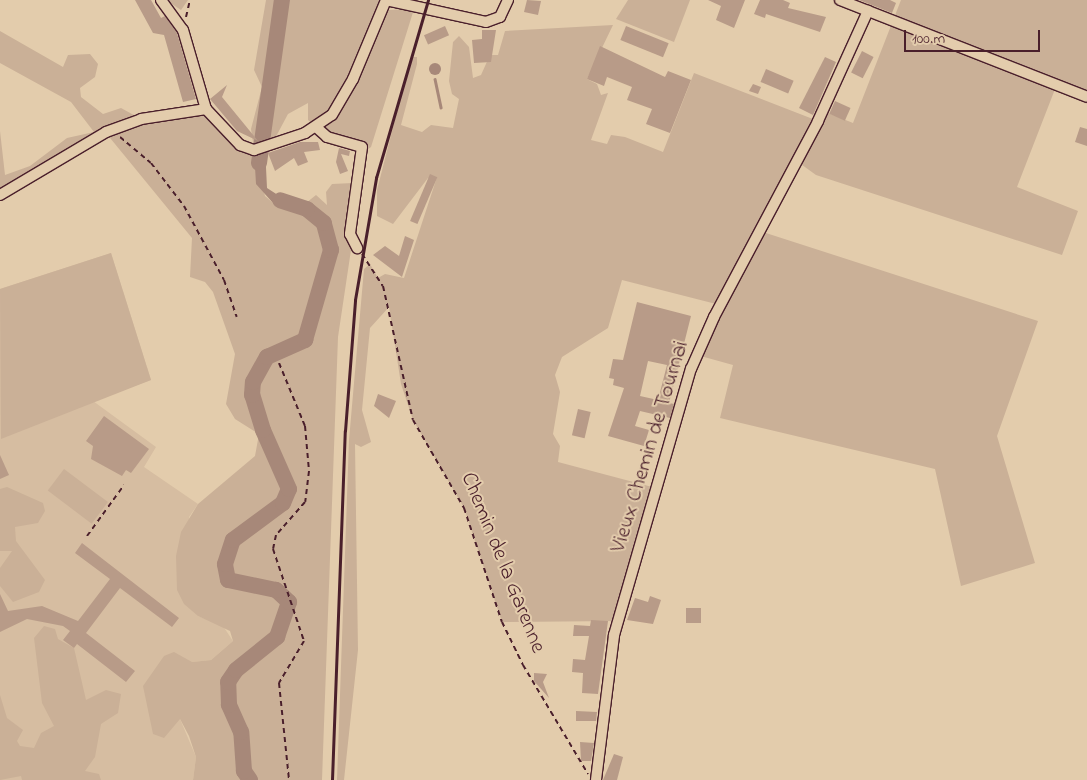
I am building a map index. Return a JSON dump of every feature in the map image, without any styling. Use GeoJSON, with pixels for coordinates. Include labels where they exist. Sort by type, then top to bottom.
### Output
{"type":"FeatureCollection","features":[{"type":"Feature","properties":{"kind":"street"},"geometry":{"type":"LineString","coordinates":[[161,0],[183,30],[206,108],[240,145],[254,150],[316,127],[343,101],[386,0],[486,22],[500,17],[508,0]]}},
{"type":"Feature","properties":{"kind":"street"},"geometry":{"type":"LineString","coordinates":[[840,0],[1087,96]]}},
{"type":"Feature","properties":{"kind":"street","name":"Vieux Chemin de Tournai"},"geometry":{"type":"LineString","coordinates":[[594,779],[612,644],[691,369],[714,317],[818,121],[868,11]]}},
{"type":"Feature","properties":{"kind":"street"},"geometry":{"type":"LineString","coordinates":[[0,195],[112,130],[149,118],[206,108]]}},
{"type":"Feature","properties":{"kind":"street"},"geometry":{"type":"LineString","coordinates":[[316,127],[326,137],[362,147],[350,234],[357,248]]}},
{"type":"Feature","properties":{"kind":"path"},"geometry":{"type":"LineString","coordinates":[[183,30],[190,0]]}},
{"type":"Feature","properties":{"kind":"path"},"geometry":{"type":"LineString","coordinates":[[112,130],[150,163],[184,206],[224,280],[237,317]]}},
{"type":"Feature","properties":{"kind":"path","name":"Chemin de la Garenne"},"geometry":{"type":"LineString","coordinates":[[357,248],[383,286],[413,420],[464,508],[502,622],[527,674],[594,779]]}},
{"type":"Feature","properties":{"kind":"path"},"geometry":{"type":"LineString","coordinates":[[280,363],[305,426],[309,471],[305,502],[276,536],[272,549],[304,640],[279,683],[289,780]]}},
{"type":"Feature","properties":{"kind":"path"},"geometry":{"type":"LineString","coordinates":[[86,536],[124,485]]}},
{"type":"Feature","properties":{"kind":"shaded area"},"geometry":{"type":"Polygon","coordinates":[[[166,0],[188,0],[181,10],[166,0]]]}},
{"type":"Feature","properties":{"kind":"shaded area"},"geometry":{"type":"Polygon","coordinates":[[[266,0],[386,0],[387,10],[414,9],[371,147],[364,152],[327,137],[308,120],[308,103],[288,114],[272,144],[254,150],[265,196],[273,203],[301,207],[316,195],[327,205],[326,192],[332,184],[353,183],[348,243],[351,250],[338,337],[322,780],[193,780],[196,757],[189,736],[180,719],[164,738],[153,734],[143,686],[164,656],[174,652],[192,662],[211,660],[233,641],[230,631],[198,616],[184,604],[177,590],[176,556],[181,532],[198,504],[255,456],[259,434],[235,419],[226,404],[235,354],[213,292],[205,282],[190,277],[192,238],[106,133],[0,195],[0,131],[5,175],[30,166],[67,138],[94,132],[71,102],[0,63],[0,31],[63,67],[68,55],[90,54],[98,64],[95,77],[80,88],[81,97],[103,114],[121,108],[141,119],[204,113],[254,149],[251,129],[262,87],[254,70],[266,0]]]}},
{"type":"Feature","properties":{"kind":"shaded area"},"geometry":{"type":"Polygon","coordinates":[[[628,0],[690,0],[674,42],[616,19],[628,0]]]}},
{"type":"Feature","properties":{"kind":"shaded area"},"geometry":{"type":"Polygon","coordinates":[[[901,0],[1087,0],[1087,97],[1057,84],[1017,187],[1078,211],[1062,255],[816,175],[798,162],[760,231],[1038,321],[997,436],[1035,563],[961,586],[935,469],[720,418],[733,365],[697,355],[720,305],[622,280],[608,328],[562,357],[555,375],[560,392],[553,434],[560,446],[558,462],[656,488],[617,621],[502,622],[464,508],[413,420],[401,384],[389,307],[370,328],[362,410],[371,442],[361,447],[355,444],[358,650],[344,780],[337,780],[349,440],[364,269],[370,264],[378,278],[385,274],[404,278],[437,177],[428,178],[393,224],[377,216],[377,190],[411,57],[417,57],[417,64],[401,125],[422,132],[431,125],[453,128],[459,99],[452,94],[449,81],[453,42],[459,36],[469,47],[473,78],[481,75],[490,55],[498,55],[505,31],[613,25],[587,79],[597,84],[601,95],[608,93],[591,140],[607,144],[611,135],[625,137],[663,152],[694,73],[818,121],[823,111],[853,123],[901,0]]]}},
{"type":"Feature","properties":{"kind":"shaded area"},"geometry":{"type":"Polygon","coordinates":[[[433,63],[437,63],[441,69],[437,75],[433,75],[429,71],[429,67],[433,63]]]}},
{"type":"Feature","properties":{"kind":"shaded area"},"geometry":{"type":"Polygon","coordinates":[[[265,147],[267,188],[284,199],[303,203],[300,209],[273,203],[256,184],[254,150],[265,147]]]}},
{"type":"Feature","properties":{"kind":"shaded area"},"geometry":{"type":"Polygon","coordinates":[[[111,253],[151,380],[93,401],[156,447],[144,467],[198,504],[189,517],[198,616],[223,626],[233,641],[211,660],[192,662],[180,719],[196,757],[193,780],[0,780],[0,289],[111,253]]]}},
{"type":"Feature","properties":{"kind":"shaded area"},"geometry":{"type":"Polygon","coordinates":[[[111,253],[151,380],[1,439],[0,289],[111,253]]]}},
{"type":"Feature","properties":{"kind":"shaded area"},"geometry":{"type":"Polygon","coordinates":[[[64,469],[108,502],[92,524],[48,491],[64,469]]]}},
{"type":"Feature","properties":{"kind":"shaded area"},"geometry":{"type":"Polygon","coordinates":[[[7,487],[43,503],[45,511],[38,523],[15,527],[16,541],[45,580],[39,592],[13,602],[0,586],[0,568],[12,551],[0,551],[0,489],[7,487]]]}},
{"type":"Feature","properties":{"kind":"shaded area"},"geometry":{"type":"Polygon","coordinates":[[[44,626],[55,629],[58,639],[74,648],[86,700],[106,690],[121,694],[118,713],[101,724],[95,757],[85,771],[99,774],[101,780],[22,780],[21,776],[0,780],[0,695],[7,718],[23,730],[17,741],[20,746],[34,748],[41,733],[54,726],[42,703],[34,638],[44,626]]]}},
{"type":"Feature","properties":{"kind":"building"},"geometry":{"type":"Polygon","coordinates":[[[135,0],[151,0],[161,18],[165,16],[177,33],[196,99],[183,102],[164,35],[153,33],[135,0]]]}},
{"type":"Feature","properties":{"kind":"building"},"geometry":{"type":"Polygon","coordinates":[[[527,0],[541,1],[538,15],[524,12],[527,0]]]}},
{"type":"Feature","properties":{"kind":"building"},"geometry":{"type":"Polygon","coordinates":[[[708,0],[745,0],[734,28],[716,20],[721,6],[708,0]]]}},
{"type":"Feature","properties":{"kind":"building"},"geometry":{"type":"Polygon","coordinates":[[[760,0],[783,0],[790,3],[788,8],[826,17],[820,32],[766,14],[765,18],[754,14],[760,0]]]}},
{"type":"Feature","properties":{"kind":"building"},"geometry":{"type":"Polygon","coordinates":[[[859,0],[890,0],[896,3],[892,13],[859,0]]]}},
{"type":"Feature","properties":{"kind":"building"},"geometry":{"type":"Polygon","coordinates":[[[445,26],[449,35],[428,44],[424,35],[445,26]]]}},
{"type":"Feature","properties":{"kind":"building"},"geometry":{"type":"Polygon","coordinates":[[[626,26],[669,43],[663,57],[620,40],[626,26]]]}},
{"type":"Feature","properties":{"kind":"building"},"geometry":{"type":"Polygon","coordinates":[[[482,30],[496,30],[491,62],[474,63],[472,40],[482,39],[482,30]]]}},
{"type":"Feature","properties":{"kind":"building"},"geometry":{"type":"Polygon","coordinates":[[[600,46],[665,77],[668,71],[691,80],[670,133],[646,124],[652,109],[627,100],[632,87],[607,77],[604,86],[587,79],[600,46]]]}},
{"type":"Feature","properties":{"kind":"building"},"geometry":{"type":"Polygon","coordinates":[[[862,51],[874,57],[863,78],[851,72],[862,51]]]}},
{"type":"Feature","properties":{"kind":"building"},"geometry":{"type":"Polygon","coordinates":[[[825,57],[836,62],[813,115],[799,108],[825,57]]]}},
{"type":"Feature","properties":{"kind":"building"},"geometry":{"type":"Polygon","coordinates":[[[766,69],[794,81],[788,94],[761,82],[766,69]]]}},
{"type":"Feature","properties":{"kind":"building"},"geometry":{"type":"Polygon","coordinates":[[[753,84],[761,87],[758,94],[749,91],[753,84]]]}},
{"type":"Feature","properties":{"kind":"building"},"geometry":{"type":"Polygon","coordinates":[[[227,85],[222,97],[258,141],[237,131],[210,99],[227,85]]]}},
{"type":"Feature","properties":{"kind":"building"},"geometry":{"type":"Polygon","coordinates":[[[835,101],[851,108],[845,121],[829,114],[835,101]]]}},
{"type":"Feature","properties":{"kind":"building"},"geometry":{"type":"Polygon","coordinates":[[[1080,127],[1087,129],[1087,146],[1075,142],[1080,127]]]}},
{"type":"Feature","properties":{"kind":"building"},"geometry":{"type":"Polygon","coordinates":[[[300,142],[318,142],[320,150],[304,152],[308,162],[298,166],[294,158],[275,171],[268,153],[300,142]]]}},
{"type":"Feature","properties":{"kind":"building"},"geometry":{"type":"Polygon","coordinates":[[[339,148],[350,151],[349,156],[341,154],[348,171],[340,174],[336,162],[339,148]]]}},
{"type":"Feature","properties":{"kind":"building"},"geometry":{"type":"Polygon","coordinates":[[[430,174],[437,177],[417,224],[410,221],[430,174]]]}},
{"type":"Feature","properties":{"kind":"building"},"geometry":{"type":"Polygon","coordinates":[[[405,236],[414,240],[402,277],[373,255],[385,246],[399,256],[405,236]]]}},
{"type":"Feature","properties":{"kind":"building"},"geometry":{"type":"Polygon","coordinates":[[[637,302],[691,316],[669,403],[674,404],[670,418],[640,411],[635,426],[649,430],[644,446],[608,436],[624,388],[613,385],[614,379],[609,378],[613,359],[623,360],[637,302]],[[648,361],[640,396],[658,400],[667,365],[648,361]]]}},
{"type":"Feature","properties":{"kind":"building"},"geometry":{"type":"Polygon","coordinates":[[[378,394],[396,401],[389,418],[374,406],[378,394]]]}},
{"type":"Feature","properties":{"kind":"building"},"geometry":{"type":"Polygon","coordinates":[[[578,409],[591,412],[585,438],[572,435],[578,409]]]}},
{"type":"Feature","properties":{"kind":"building"},"geometry":{"type":"Polygon","coordinates":[[[104,416],[149,449],[131,473],[126,470],[122,476],[91,459],[93,446],[86,441],[104,416]]]}},
{"type":"Feature","properties":{"kind":"building"},"geometry":{"type":"Polygon","coordinates":[[[0,455],[9,475],[0,479],[0,455]]]}},
{"type":"Feature","properties":{"kind":"building"},"geometry":{"type":"Polygon","coordinates":[[[82,543],[179,618],[172,627],[120,588],[86,633],[135,671],[126,682],[77,644],[74,648],[63,640],[70,631],[63,626],[27,619],[0,632],[0,594],[8,611],[42,606],[78,621],[110,579],[75,553],[82,543]]]}},
{"type":"Feature","properties":{"kind":"building"},"geometry":{"type":"Polygon","coordinates":[[[650,596],[661,600],[653,624],[627,620],[635,598],[648,602],[650,596]]]}},
{"type":"Feature","properties":{"kind":"building"},"geometry":{"type":"Polygon","coordinates":[[[686,608],[701,608],[701,623],[686,623],[686,608]]]}},
{"type":"Feature","properties":{"kind":"building"},"geometry":{"type":"Polygon","coordinates":[[[591,620],[608,621],[598,694],[582,693],[583,673],[572,672],[573,659],[585,660],[589,636],[573,636],[574,625],[590,626],[591,620]]]}},
{"type":"Feature","properties":{"kind":"building"},"geometry":{"type":"Polygon","coordinates":[[[534,673],[547,674],[543,682],[549,698],[534,681],[534,673]]]}},
{"type":"Feature","properties":{"kind":"building"},"geometry":{"type":"Polygon","coordinates":[[[576,711],[597,712],[596,721],[576,721],[576,711]]]}},
{"type":"Feature","properties":{"kind":"building"},"geometry":{"type":"Polygon","coordinates":[[[580,742],[594,743],[591,761],[581,761],[580,742]]]}},
{"type":"Feature","properties":{"kind":"building"},"geometry":{"type":"Polygon","coordinates":[[[614,754],[623,757],[617,780],[603,780],[614,754]]]}},
{"type":"Feature","properties":{"kind":"waterway"},"geometry":{"type":"LineString","coordinates":[[259,163],[282,0]]}},
{"type":"Feature","properties":{"kind":"waterway"},"geometry":{"type":"LineString","coordinates":[[435,79],[441,107]]}},
{"type":"Feature","properties":{"kind":"waterway"},"geometry":{"type":"LineString","coordinates":[[250,780],[244,771],[241,732],[229,705],[228,682],[236,670],[277,637],[289,602],[276,590],[228,580],[225,564],[233,540],[283,503],[289,489],[263,430],[252,395],[253,382],[267,357],[305,340],[331,250],[324,223],[307,209],[280,200]]}},
{"type":"Feature","properties":{"kind":"railway"},"geometry":{"type":"LineString","coordinates":[[332,780],[345,431],[355,300],[376,178],[428,0]]}}]}
